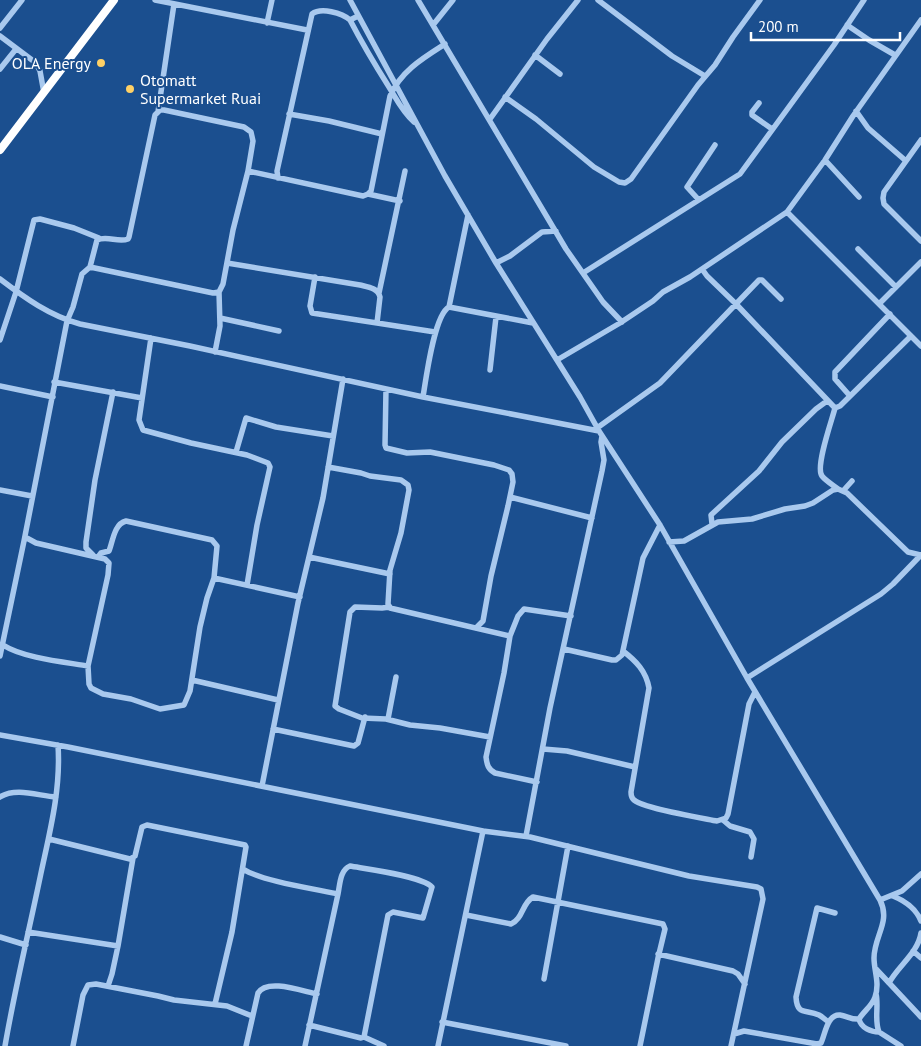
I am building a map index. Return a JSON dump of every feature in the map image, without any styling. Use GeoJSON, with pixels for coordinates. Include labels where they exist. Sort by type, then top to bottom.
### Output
{"type":"FeatureCollection","features":[{"type":"Feature","properties":{"kind":"highway"},"geometry":{"type":"LineString","coordinates":[[0,150],[114,0]]}},
{"type":"Feature","properties":{"kind":"street"},"geometry":{"type":"LineString","coordinates":[[0,28],[22,0]]}},
{"type":"Feature","properties":{"kind":"street"},"geometry":{"type":"LineString","coordinates":[[155,0],[307,30]]}},
{"type":"Feature","properties":{"kind":"street"},"geometry":{"type":"LineString","coordinates":[[268,23],[272,0]]}},
{"type":"Feature","properties":{"kind":"street"},"geometry":{"type":"LineString","coordinates":[[350,0],[417,125],[496,263],[599,432],[660,525],[755,692],[880,900],[885,915],[874,958],[876,994],[874,1002],[859,1019],[850,1019],[839,1015],[832,1017],[821,1043],[818,1044],[744,1031],[734,1034]]}},
{"type":"Feature","properties":{"kind":"street"},"geometry":{"type":"LineString","coordinates":[[418,0],[556,231],[603,302],[622,322]]}},
{"type":"Feature","properties":{"kind":"street"},"geometry":{"type":"LineString","coordinates":[[433,25],[453,0]]}},
{"type":"Feature","properties":{"kind":"street"},"geometry":{"type":"LineString","coordinates":[[490,119],[535,55],[578,0]]}},
{"type":"Feature","properties":{"kind":"street"},"geometry":{"type":"LineString","coordinates":[[598,0],[672,56],[705,76]]}},
{"type":"Feature","properties":{"kind":"street"},"geometry":{"type":"LineString","coordinates":[[505,98],[536,119],[594,167],[619,182],[625,183],[631,179],[760,0]]}},
{"type":"Feature","properties":{"kind":"street"},"geometry":{"type":"LineString","coordinates":[[584,273],[740,174],[864,0]]}},
{"type":"Feature","properties":{"kind":"street"},"geometry":{"type":"LineString","coordinates":[[0,340],[16,292],[34,220],[40,219],[74,228],[99,238],[122,241],[128,239],[153,120],[158,112],[174,4]]}},
{"type":"Feature","properties":{"kind":"street"},"geometry":{"type":"LineString","coordinates":[[278,178],[277,171],[307,30],[312,14],[316,11],[343,15],[350,20],[368,55],[404,113],[417,125]]}},
{"type":"Feature","properties":{"kind":"street"},"geometry":{"type":"LineString","coordinates":[[350,20],[358,16]]}},
{"type":"Feature","properties":{"kind":"street"},"geometry":{"type":"LineString","coordinates":[[556,360],[622,322],[663,292],[702,269],[787,212],[921,20]]}},
{"type":"Feature","properties":{"kind":"street"},"geometry":{"type":"LineString","coordinates":[[847,25],[895,56]]}},
{"type":"Feature","properties":{"kind":"street"},"geometry":{"type":"LineString","coordinates":[[0,36],[36,63],[39,67],[44,93]]}},
{"type":"Feature","properties":{"kind":"street"},"geometry":{"type":"LineString","coordinates":[[368,194],[371,191],[382,134],[395,84],[410,68],[444,44]]}},
{"type":"Feature","properties":{"kind":"street"},"geometry":{"type":"LineString","coordinates":[[0,69],[16,48]]}},
{"type":"Feature","properties":{"kind":"street"},"geometry":{"type":"LineString","coordinates":[[535,55],[560,74]]}},
{"type":"Feature","properties":{"kind":"street"},"geometry":{"type":"LineString","coordinates":[[759,102],[752,115],[772,129]]}},
{"type":"Feature","properties":{"kind":"street"},"geometry":{"type":"LineString","coordinates":[[158,112],[164,110],[244,127],[253,136],[248,171],[233,230],[223,284],[219,292],[220,326],[215,352]]}},
{"type":"Feature","properties":{"kind":"street"},"geometry":{"type":"LineString","coordinates":[[856,111],[868,128],[906,161]]}},
{"type":"Feature","properties":{"kind":"street"},"geometry":{"type":"LineString","coordinates":[[289,114],[329,121],[382,134]]}},
{"type":"Feature","properties":{"kind":"street"},"geometry":{"type":"LineString","coordinates":[[921,140],[884,192],[882,198],[884,204],[921,241]]}},
{"type":"Feature","properties":{"kind":"street"},"geometry":{"type":"LineString","coordinates":[[698,199],[687,187],[715,145]]}},
{"type":"Feature","properties":{"kind":"street"},"geometry":{"type":"LineString","coordinates":[[825,160],[859,197]]}},
{"type":"Feature","properties":{"kind":"street"},"geometry":{"type":"LineString","coordinates":[[248,171],[363,196],[368,194],[400,201]]}},
{"type":"Feature","properties":{"kind":"street"},"geometry":{"type":"LineString","coordinates":[[270,176],[277,171]]}},
{"type":"Feature","properties":{"kind":"street"},"geometry":{"type":"LineString","coordinates":[[377,323],[379,293],[405,171]]}},
{"type":"Feature","properties":{"kind":"street"},"geometry":{"type":"LineString","coordinates":[[787,212],[921,346]]}},
{"type":"Feature","properties":{"kind":"street"},"geometry":{"type":"LineString","coordinates":[[423,397],[435,332],[442,312],[449,307],[468,215]]}},
{"type":"Feature","properties":{"kind":"street"},"geometry":{"type":"LineString","coordinates":[[496,263],[510,256],[535,235],[542,232],[556,231]]}},
{"type":"Feature","properties":{"kind":"street"},"geometry":{"type":"LineString","coordinates":[[0,656],[67,320],[74,307],[82,274],[90,267],[96,242],[99,238]]}},
{"type":"Feature","properties":{"kind":"street"},"geometry":{"type":"LineString","coordinates":[[858,249],[896,287]]}},
{"type":"Feature","properties":{"kind":"street"},"geometry":{"type":"LineString","coordinates":[[879,304],[921,262]]}},
{"type":"Feature","properties":{"kind":"street"},"geometry":{"type":"LineString","coordinates":[[227,263],[360,285],[376,290],[379,293]]}},
{"type":"Feature","properties":{"kind":"street"},"geometry":{"type":"LineString","coordinates":[[90,267],[213,293],[219,292]]}},
{"type":"Feature","properties":{"kind":"street"},"geometry":{"type":"LineString","coordinates":[[702,269],[835,408]]}},
{"type":"Feature","properties":{"kind":"street"},"geometry":{"type":"LineString","coordinates":[[315,278],[310,306],[312,313],[435,332]]}},
{"type":"Feature","properties":{"kind":"street"},"geometry":{"type":"LineString","coordinates":[[0,279],[39,307],[67,320],[423,397],[599,432]]}},
{"type":"Feature","properties":{"kind":"street"},"geometry":{"type":"LineString","coordinates":[[599,432],[660,383],[759,280],[762,280],[781,299]]}},
{"type":"Feature","properties":{"kind":"street"},"geometry":{"type":"LineString","coordinates":[[449,307],[533,323]]}},
{"type":"Feature","properties":{"kind":"street"},"geometry":{"type":"LineString","coordinates":[[850,396],[835,379],[834,372],[890,314]]}},
{"type":"Feature","properties":{"kind":"street"},"geometry":{"type":"LineString","coordinates":[[490,370],[496,317]]}},
{"type":"Feature","properties":{"kind":"street"},"geometry":{"type":"LineString","coordinates":[[220,318],[278,331]]}},
{"type":"Feature","properties":{"kind":"street"},"geometry":{"type":"LineString","coordinates":[[911,336],[840,406],[835,408],[824,445],[820,470],[822,476],[847,493],[908,552],[921,555]]}},
{"type":"Feature","properties":{"kind":"street"},"geometry":{"type":"LineString","coordinates":[[150,338],[139,420],[143,430],[264,460],[270,467],[257,525],[247,585]]}},
{"type":"Feature","properties":{"kind":"street"},"geometry":{"type":"LineString","coordinates":[[262,786],[300,597],[321,510],[343,379]]}},
{"type":"Feature","properties":{"kind":"street"},"geometry":{"type":"LineString","coordinates":[[54,382],[142,398]]}},
{"type":"Feature","properties":{"kind":"street"},"geometry":{"type":"LineString","coordinates":[[0,386],[53,396]]}},
{"type":"Feature","properties":{"kind":"street"},"geometry":{"type":"LineString","coordinates":[[386,389],[386,448],[407,453],[430,452],[494,465],[509,470],[512,474],[513,482],[491,576],[483,621],[476,628]]}},
{"type":"Feature","properties":{"kind":"street"},"geometry":{"type":"LineString","coordinates":[[96,556],[86,548],[86,542],[95,480],[113,392]]}},
{"type":"Feature","properties":{"kind":"street"},"geometry":{"type":"LineString","coordinates":[[712,524],[711,515],[759,471],[782,442],[816,408],[827,401]]}},
{"type":"Feature","properties":{"kind":"street"},"geometry":{"type":"LineString","coordinates":[[236,452],[246,418],[276,427],[333,436]]}},
{"type":"Feature","properties":{"kind":"street"},"geometry":{"type":"LineString","coordinates":[[526,836],[604,460],[599,432]]}},
{"type":"Feature","properties":{"kind":"street"},"geometry":{"type":"LineString","coordinates":[[328,467],[401,480],[408,485],[409,490],[390,574],[388,604],[390,607]]}},
{"type":"Feature","properties":{"kind":"street"},"geometry":{"type":"LineString","coordinates":[[669,542],[684,541],[718,522],[752,519],[785,509],[813,504],[833,490],[840,490],[852,481]]}},
{"type":"Feature","properties":{"kind":"street"},"geometry":{"type":"LineString","coordinates":[[0,490],[32,496]]}},
{"type":"Feature","properties":{"kind":"street"},"geometry":{"type":"LineString","coordinates":[[510,497],[592,518]]}},
{"type":"Feature","properties":{"kind":"street"},"geometry":{"type":"LineString","coordinates":[[25,537],[36,543],[96,556],[105,559],[109,563],[88,666],[89,684],[96,691],[160,709],[184,705],[187,702],[192,680],[200,627],[214,578],[217,546],[212,540],[126,521],[119,524],[109,551],[96,556]]}},
{"type":"Feature","properties":{"kind":"street"},"geometry":{"type":"LineString","coordinates":[[564,649],[612,660],[619,659],[623,651],[642,558],[660,525]]}},
{"type":"Feature","properties":{"kind":"street"},"geometry":{"type":"LineString","coordinates":[[747,678],[881,594],[921,555]]}},
{"type":"Feature","properties":{"kind":"street"},"geometry":{"type":"LineString","coordinates":[[309,557],[390,574]]}},
{"type":"Feature","properties":{"kind":"street"},"geometry":{"type":"LineString","coordinates":[[214,578],[300,597]]}},
{"type":"Feature","properties":{"kind":"street"},"geometry":{"type":"LineString","coordinates":[[490,737],[410,725],[388,719],[365,718],[335,706],[350,612],[355,607],[390,607],[395,610],[510,636]]}},
{"type":"Feature","properties":{"kind":"street"},"geometry":{"type":"LineString","coordinates":[[536,782],[495,773],[487,765],[486,757],[510,636],[518,616],[524,609],[571,616]]}},
{"type":"Feature","properties":{"kind":"street"},"geometry":{"type":"LineString","coordinates":[[483,621],[491,631]]}},
{"type":"Feature","properties":{"kind":"street"},"geometry":{"type":"LineString","coordinates":[[3,644],[8,648],[40,658],[88,666]]}},
{"type":"Feature","properties":{"kind":"street"},"geometry":{"type":"LineString","coordinates":[[623,651],[642,668],[649,688],[631,792],[631,798],[634,801],[648,806],[717,821],[723,820],[728,814],[749,704],[755,692]]}},
{"type":"Feature","properties":{"kind":"street"},"geometry":{"type":"LineString","coordinates":[[388,719],[396,677]]}},
{"type":"Feature","properties":{"kind":"street"},"geometry":{"type":"LineString","coordinates":[[192,680],[278,700]]}},
{"type":"Feature","properties":{"kind":"street"},"geometry":{"type":"LineString","coordinates":[[273,729],[354,746],[358,742],[365,718]]}},
{"type":"Feature","properties":{"kind":"street"},"geometry":{"type":"LineString","coordinates":[[0,735],[483,831],[526,836],[690,876],[757,887],[761,890],[763,899],[731,1046]]}},
{"type":"Feature","properties":{"kind":"street"},"geometry":{"type":"LineString","coordinates":[[5,1046],[49,839],[60,769],[58,745]]}},
{"type":"Feature","properties":{"kind":"street"},"geometry":{"type":"LineString","coordinates":[[543,749],[567,751],[635,768]]}},
{"type":"Feature","properties":{"kind":"street"},"geometry":{"type":"LineString","coordinates":[[0,797],[6,794],[31,793],[46,797],[56,797]]}},
{"type":"Feature","properties":{"kind":"street"},"geometry":{"type":"LineString","coordinates":[[723,820],[730,826],[750,832],[754,839],[751,857]]}},
{"type":"Feature","properties":{"kind":"street"},"geometry":{"type":"LineString","coordinates":[[108,986],[118,946],[133,858],[142,827],[147,825],[244,845],[247,850],[232,932],[214,1004]]}},
{"type":"Feature","properties":{"kind":"street"},"geometry":{"type":"LineString","coordinates":[[438,1046],[483,831]]}},
{"type":"Feature","properties":{"kind":"street"},"geometry":{"type":"LineString","coordinates":[[49,839],[133,858]]}},
{"type":"Feature","properties":{"kind":"street"},"geometry":{"type":"LineString","coordinates":[[544,979],[568,846]]}},
{"type":"Feature","properties":{"kind":"street"},"geometry":{"type":"LineString","coordinates":[[305,1046],[343,872],[350,866],[402,876],[428,883],[432,887],[424,918],[393,912],[388,915],[364,1036]]}},
{"type":"Feature","properties":{"kind":"street"},"geometry":{"type":"LineString","coordinates":[[244,869],[254,874],[338,894]]}},
{"type":"Feature","properties":{"kind":"street"},"geometry":{"type":"LineString","coordinates":[[880,900],[902,891],[921,874]]}},
{"type":"Feature","properties":{"kind":"street"},"geometry":{"type":"LineString","coordinates":[[892,896],[915,910],[921,921]]}},
{"type":"Feature","properties":{"kind":"street"},"geometry":{"type":"LineString","coordinates":[[466,915],[511,924],[519,918],[528,900],[531,898],[663,924],[665,929],[658,954],[640,1046]]}},
{"type":"Feature","properties":{"kind":"street"},"geometry":{"type":"LineString","coordinates":[[829,1022],[818,1014],[800,1010],[796,1005],[796,997],[817,908],[835,913]]}},
{"type":"Feature","properties":{"kind":"street"},"geometry":{"type":"LineString","coordinates":[[28,932],[118,946]]}},
{"type":"Feature","properties":{"kind":"street"},"geometry":{"type":"LineString","coordinates":[[889,983],[913,951],[921,933]]}},
{"type":"Feature","properties":{"kind":"street"},"geometry":{"type":"LineString","coordinates":[[0,937],[26,944]]}},
{"type":"Feature","properties":{"kind":"street"},"geometry":{"type":"LineString","coordinates":[[913,951],[921,958]]}},
{"type":"Feature","properties":{"kind":"street"},"geometry":{"type":"LineString","coordinates":[[658,954],[733,971],[738,974],[745,984]]}},
{"type":"Feature","properties":{"kind":"street"},"geometry":{"type":"LineString","coordinates":[[876,969],[921,1017]]}},
{"type":"Feature","properties":{"kind":"street"},"geometry":{"type":"LineString","coordinates":[[73,1046],[85,989],[88,985],[96,984],[174,1000],[214,1004],[235,1008],[252,1016]]}},
{"type":"Feature","properties":{"kind":"street"},"geometry":{"type":"LineString","coordinates":[[246,1046],[258,993],[265,986],[272,985],[317,994]]}},
{"type":"Feature","properties":{"kind":"street"},"geometry":{"type":"LineString","coordinates":[[876,994],[879,1006],[877,1023],[880,1032]]}},
{"type":"Feature","properties":{"kind":"street"},"geometry":{"type":"LineString","coordinates":[[859,1019],[860,1023],[868,1030],[880,1032],[901,1046]]}},
{"type":"Feature","properties":{"kind":"street"},"geometry":{"type":"LineString","coordinates":[[442,1022],[566,1046]]}},
{"type":"Feature","properties":{"kind":"street"},"geometry":{"type":"LineString","coordinates":[[737,1022],[744,1031]]}},
{"type":"Feature","properties":{"kind":"street"},"geometry":{"type":"LineString","coordinates":[[309,1025],[362,1038],[364,1036],[384,1046]]}},
{"type":"Feature","properties":{"kind":"place","name":"OLA Energy"},"geometry":{"type":"Point","coordinates":[101,63]}},
{"type":"Feature","properties":{"kind":"place","name":"Otomatt Supermarket Ruai"},"geometry":{"type":"Point","coordinates":[130,89]}}]}
